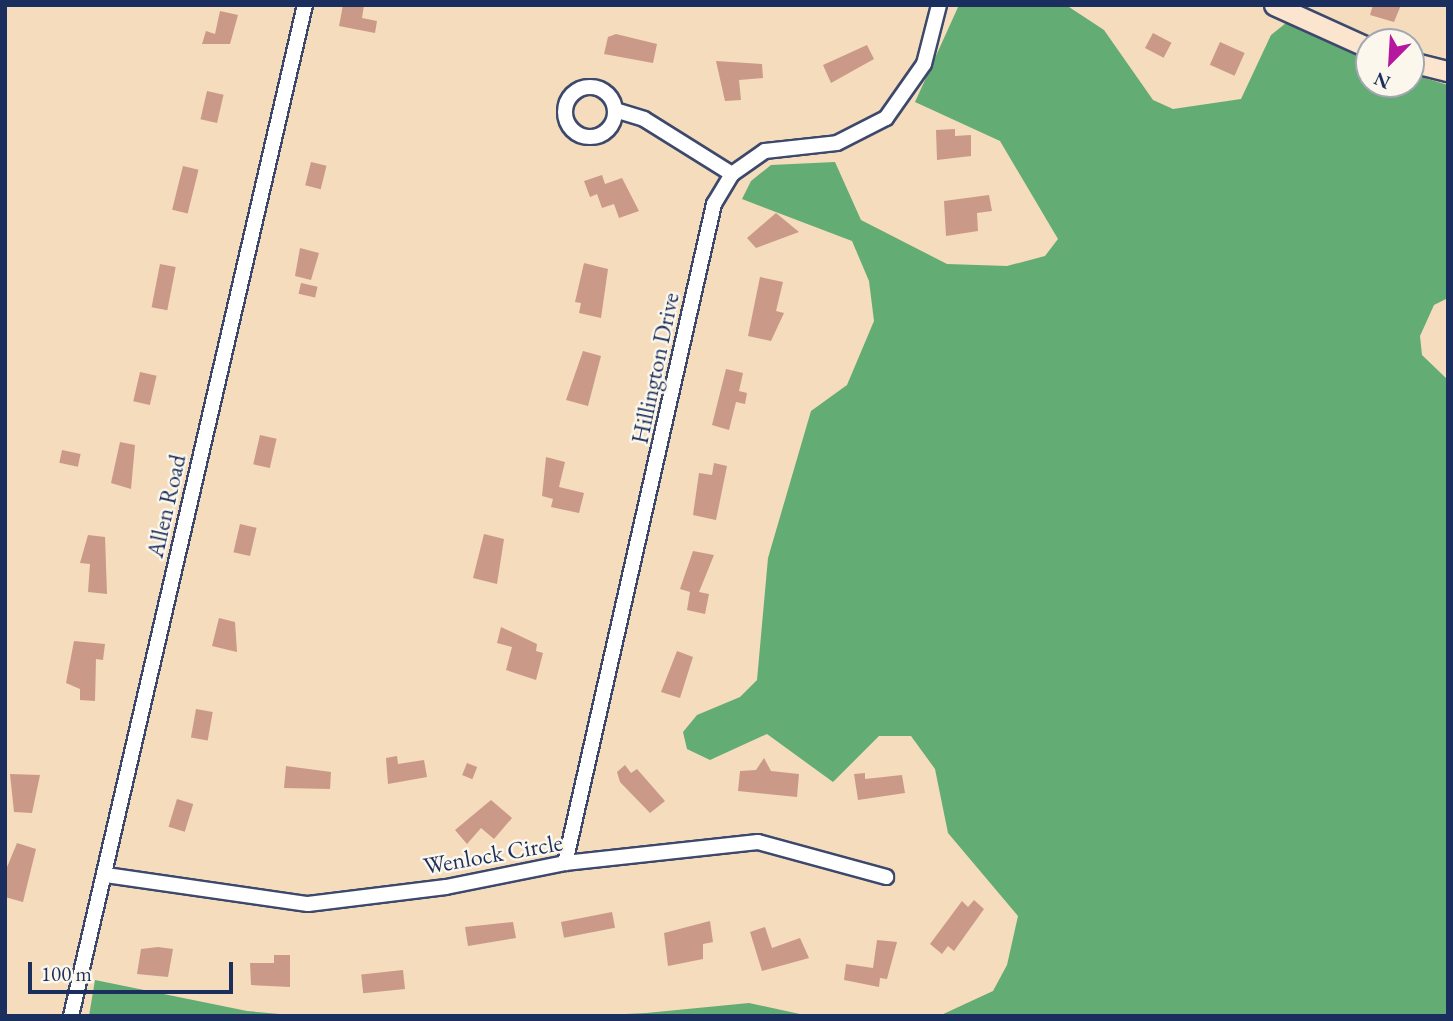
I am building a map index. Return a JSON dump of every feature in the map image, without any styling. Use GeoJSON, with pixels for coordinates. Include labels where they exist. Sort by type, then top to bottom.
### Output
{"type":"FeatureCollection","features":[{"type":"Feature","properties":{"kind":"street","name":"Allen Road"},"geometry":{"type":"LineString","coordinates":[[71,1016],[106,875],[305,5]]}},
{"type":"Feature","properties":{"kind":"street","name":"Hillington Drive"},"geometry":{"type":"LineString","coordinates":[[565,863],[714,204],[732,174],[765,151],[837,143],[886,118],[924,64],[939,5]]}},
{"type":"Feature","properties":{"kind":"street"},"geometry":{"type":"LineString","coordinates":[[1273,5],[1355,42]]}},
{"type":"Feature","properties":{"kind":"street"},"geometry":{"type":"LineString","coordinates":[[1425,65],[1448,71]]}},
{"type":"Feature","properties":{"kind":"street"},"geometry":{"type":"LineString","coordinates":[[615,110],[644,119],[732,174]]}},
{"type":"Feature","properties":{"kind":"street","name":"Wenlock Circle"},"geometry":{"type":"LineString","coordinates":[[106,875],[308,904],[446,887],[565,863],[758,842],[886,877]]}},
{"type":"Feature","properties":{"kind":"green space"},"geometry":{"type":"Polygon","coordinates":[[[959,5],[1066,5],[1104,30],[1153,100],[1173,109],[1241,99],[1271,35],[1286,23],[1355,54],[1355,98],[1425,98],[1425,78],[1448,85],[1448,298],[1434,305],[1420,336],[1422,355],[1448,380],[1448,1016],[939,1016],[993,991],[1007,965],[1018,916],[948,833],[935,769],[911,736],[879,736],[833,782],[767,734],[710,760],[687,749],[683,732],[697,715],[740,697],[757,680],[768,558],[811,411],[847,385],[874,321],[869,281],[852,241],[742,199],[751,181],[771,165],[835,162],[861,220],[947,264],[1007,266],[1045,256],[1058,239],[1000,141],[915,102],[959,5]]]}},
{"type":"Feature","properties":{"kind":"green space"},"geometry":{"type":"Polygon","coordinates":[[[95,980],[247,1011],[302,1016],[89,1016],[95,980]]]}},
{"type":"Feature","properties":{"kind":"green space"},"geometry":{"type":"Polygon","coordinates":[[[749,1003],[809,1016],[585,1016],[646,1013],[749,1003]]]}},
{"type":"Feature","properties":{"kind":"building"},"geometry":{"type":"Polygon","coordinates":[[[343,5],[364,5],[362,18],[377,21],[375,33],[339,26],[343,5]]]}},
{"type":"Feature","properties":{"kind":"building"},"geometry":{"type":"Polygon","coordinates":[[[1373,5],[1401,5],[1394,22],[1370,15],[1373,5]]]}},
{"type":"Feature","properties":{"kind":"building"},"geometry":{"type":"Polygon","coordinates":[[[220,11],[238,15],[230,44],[202,44],[206,31],[215,34],[220,11]]]}},
{"type":"Feature","properties":{"kind":"building"},"geometry":{"type":"Polygon","coordinates":[[[1153,33],[1172,43],[1164,58],[1145,48],[1153,33]]]}},
{"type":"Feature","properties":{"kind":"building"},"geometry":{"type":"Polygon","coordinates":[[[616,34],[657,44],[653,63],[604,54],[608,37],[616,34]]]}},
{"type":"Feature","properties":{"kind":"building"},"geometry":{"type":"Polygon","coordinates":[[[1220,42],[1245,53],[1234,76],[1210,65],[1220,42]]]}},
{"type":"Feature","properties":{"kind":"building"},"geometry":{"type":"Polygon","coordinates":[[[867,45],[874,59],[831,83],[823,65],[867,45]]]}},
{"type":"Feature","properties":{"kind":"building"},"geometry":{"type":"Polygon","coordinates":[[[716,61],[762,64],[763,78],[739,80],[741,100],[725,101],[716,61]]]}},
{"type":"Feature","properties":{"kind":"building"},"geometry":{"type":"Polygon","coordinates":[[[207,91],[224,95],[217,123],[200,119],[207,91]]]}},
{"type":"Feature","properties":{"kind":"building"},"geometry":{"type":"Polygon","coordinates":[[[955,129],[955,136],[971,135],[971,156],[937,160],[936,130],[955,129]]]}},
{"type":"Feature","properties":{"kind":"building"},"geometry":{"type":"Polygon","coordinates":[[[311,162],[327,166],[321,189],[305,185],[311,162]]]}},
{"type":"Feature","properties":{"kind":"building"},"geometry":{"type":"Polygon","coordinates":[[[183,166],[199,170],[188,214],[172,210],[183,166]]]}},
{"type":"Feature","properties":{"kind":"building"},"geometry":{"type":"Polygon","coordinates":[[[602,175],[605,184],[622,178],[639,211],[619,218],[614,204],[602,208],[597,194],[590,197],[584,181],[602,175]]]}},
{"type":"Feature","properties":{"kind":"building"},"geometry":{"type":"Polygon","coordinates":[[[989,195],[992,211],[977,213],[978,231],[946,236],[944,201],[989,195]]]}},
{"type":"Feature","properties":{"kind":"building"},"geometry":{"type":"Polygon","coordinates":[[[776,213],[799,232],[756,248],[747,238],[776,213]]]}},
{"type":"Feature","properties":{"kind":"building"},"geometry":{"type":"Polygon","coordinates":[[[300,248],[319,253],[311,280],[295,276],[300,248]]]}},
{"type":"Feature","properties":{"kind":"building"},"geometry":{"type":"Polygon","coordinates":[[[584,263],[608,269],[601,318],[579,313],[581,303],[575,302],[584,263]]]}},
{"type":"Feature","properties":{"kind":"building"},"geometry":{"type":"Polygon","coordinates":[[[160,264],[176,267],[167,310],[152,307],[160,264]]]}},
{"type":"Feature","properties":{"kind":"building"},"geometry":{"type":"Polygon","coordinates":[[[760,277],[783,282],[776,311],[784,313],[771,341],[748,336],[760,277]]]}},
{"type":"Feature","properties":{"kind":"building"},"geometry":{"type":"Polygon","coordinates":[[[301,283],[318,287],[315,298],[299,294],[301,283]]]}},
{"type":"Feature","properties":{"kind":"building"},"geometry":{"type":"Polygon","coordinates":[[[583,351],[601,356],[588,406],[566,400],[583,351]]]}},
{"type":"Feature","properties":{"kind":"building"},"geometry":{"type":"Polygon","coordinates":[[[726,369],[743,373],[739,391],[747,393],[745,404],[736,402],[729,430],[712,425],[726,369]]]}},
{"type":"Feature","properties":{"kind":"building"},"geometry":{"type":"Polygon","coordinates":[[[140,372],[157,376],[150,405],[133,401],[140,372]]]}},
{"type":"Feature","properties":{"kind":"building"},"geometry":{"type":"Polygon","coordinates":[[[260,435],[277,439],[270,468],[253,464],[260,435]]]}},
{"type":"Feature","properties":{"kind":"building"},"geometry":{"type":"Polygon","coordinates":[[[120,442],[135,445],[131,489],[111,483],[120,442]]]}},
{"type":"Feature","properties":{"kind":"building"},"geometry":{"type":"Polygon","coordinates":[[[62,450],[81,454],[78,467],[59,463],[62,450]]]}},
{"type":"Feature","properties":{"kind":"building"},"geometry":{"type":"Polygon","coordinates":[[[546,457],[565,462],[559,487],[584,493],[579,513],[551,507],[553,499],[542,496],[546,457]]]}},
{"type":"Feature","properties":{"kind":"building"},"geometry":{"type":"Polygon","coordinates":[[[714,463],[727,466],[716,520],[693,515],[699,473],[712,475],[714,463]]]}},
{"type":"Feature","properties":{"kind":"building"},"geometry":{"type":"Polygon","coordinates":[[[240,524],[257,528],[250,556],[233,552],[240,524]]]}},
{"type":"Feature","properties":{"kind":"building"},"geometry":{"type":"Polygon","coordinates":[[[484,534],[504,539],[497,584],[473,578],[484,534]]]}},
{"type":"Feature","properties":{"kind":"building"},"geometry":{"type":"Polygon","coordinates":[[[88,535],[105,537],[107,594],[88,592],[90,564],[80,563],[88,535]]]}},
{"type":"Feature","properties":{"kind":"building"},"geometry":{"type":"Polygon","coordinates":[[[693,551],[714,555],[699,592],[709,594],[705,614],[687,610],[690,592],[680,589],[693,551]]]}},
{"type":"Feature","properties":{"kind":"building"},"geometry":{"type":"Polygon","coordinates":[[[219,618],[235,622],[237,652],[212,646],[219,618]]]}},
{"type":"Feature","properties":{"kind":"building"},"geometry":{"type":"Polygon","coordinates":[[[501,627],[537,644],[536,651],[543,653],[536,680],[506,670],[512,647],[497,643],[501,627]]]}},
{"type":"Feature","properties":{"kind":"building"},"geometry":{"type":"Polygon","coordinates":[[[74,641],[105,644],[103,660],[96,659],[95,701],[80,700],[80,689],[66,683],[74,641]]]}},
{"type":"Feature","properties":{"kind":"building"},"geometry":{"type":"Polygon","coordinates":[[[677,651],[693,657],[680,698],[661,692],[677,651]]]}},
{"type":"Feature","properties":{"kind":"building"},"geometry":{"type":"Polygon","coordinates":[[[196,709],[213,712],[208,741],[191,738],[196,709]]]}},
{"type":"Feature","properties":{"kind":"building"},"geometry":{"type":"Polygon","coordinates":[[[397,756],[398,764],[424,760],[427,777],[388,784],[386,758],[397,756]]]}},
{"type":"Feature","properties":{"kind":"building"},"geometry":{"type":"Polygon","coordinates":[[[764,758],[771,771],[799,774],[797,797],[738,791],[740,771],[756,770],[764,758]]]}},
{"type":"Feature","properties":{"kind":"building"},"geometry":{"type":"Polygon","coordinates":[[[467,763],[477,767],[472,779],[462,775],[467,763]]]}},
{"type":"Feature","properties":{"kind":"building"},"geometry":{"type":"Polygon","coordinates":[[[625,765],[631,773],[637,769],[665,801],[650,813],[620,782],[617,772],[625,765]]]}},
{"type":"Feature","properties":{"kind":"building"},"geometry":{"type":"Polygon","coordinates":[[[286,766],[331,772],[330,789],[284,788],[286,766]]]}},
{"type":"Feature","properties":{"kind":"building"},"geometry":{"type":"Polygon","coordinates":[[[865,773],[865,779],[902,775],[905,793],[858,800],[854,774],[865,773]]]}},
{"type":"Feature","properties":{"kind":"building"},"geometry":{"type":"Polygon","coordinates":[[[10,774],[40,775],[32,813],[14,812],[10,774]]]}},
{"type":"Feature","properties":{"kind":"building"},"geometry":{"type":"Polygon","coordinates":[[[177,799],[193,804],[185,832],[169,827],[177,799]]]}},
{"type":"Feature","properties":{"kind":"building"},"geometry":{"type":"Polygon","coordinates":[[[491,800],[512,818],[494,839],[481,828],[467,844],[455,830],[491,800]]]}},
{"type":"Feature","properties":{"kind":"building"},"geometry":{"type":"Polygon","coordinates":[[[17,843],[36,849],[23,902],[5,897],[5,872],[17,843]]]}},
{"type":"Feature","properties":{"kind":"building"},"geometry":{"type":"Polygon","coordinates":[[[974,900],[984,909],[954,951],[948,946],[942,954],[930,944],[962,901],[968,907],[974,900]]]}},
{"type":"Feature","properties":{"kind":"building"},"geometry":{"type":"Polygon","coordinates":[[[612,912],[615,928],[564,938],[561,922],[612,912]]]}},
{"type":"Feature","properties":{"kind":"building"},"geometry":{"type":"Polygon","coordinates":[[[710,921],[713,942],[703,944],[703,959],[668,966],[664,933],[710,921]]]}},
{"type":"Feature","properties":{"kind":"building"},"geometry":{"type":"Polygon","coordinates":[[[513,922],[516,938],[468,946],[465,927],[513,922]]]}},
{"type":"Feature","properties":{"kind":"building"},"geometry":{"type":"Polygon","coordinates":[[[765,927],[772,948],[800,938],[809,958],[762,971],[750,932],[765,927]]]}},
{"type":"Feature","properties":{"kind":"building"},"geometry":{"type":"Polygon","coordinates":[[[877,940],[897,942],[887,979],[880,978],[879,987],[844,980],[846,964],[873,968],[877,940]]]}},
{"type":"Feature","properties":{"kind":"building"},"geometry":{"type":"Polygon","coordinates":[[[141,949],[173,949],[168,977],[137,974],[141,949]]]}},
{"type":"Feature","properties":{"kind":"building"},"geometry":{"type":"Polygon","coordinates":[[[274,955],[290,955],[290,987],[251,985],[250,963],[274,963],[274,955]]]}},
{"type":"Feature","properties":{"kind":"building"},"geometry":{"type":"Polygon","coordinates":[[[403,970],[405,989],[363,993],[361,974],[403,970]]]}}]}
